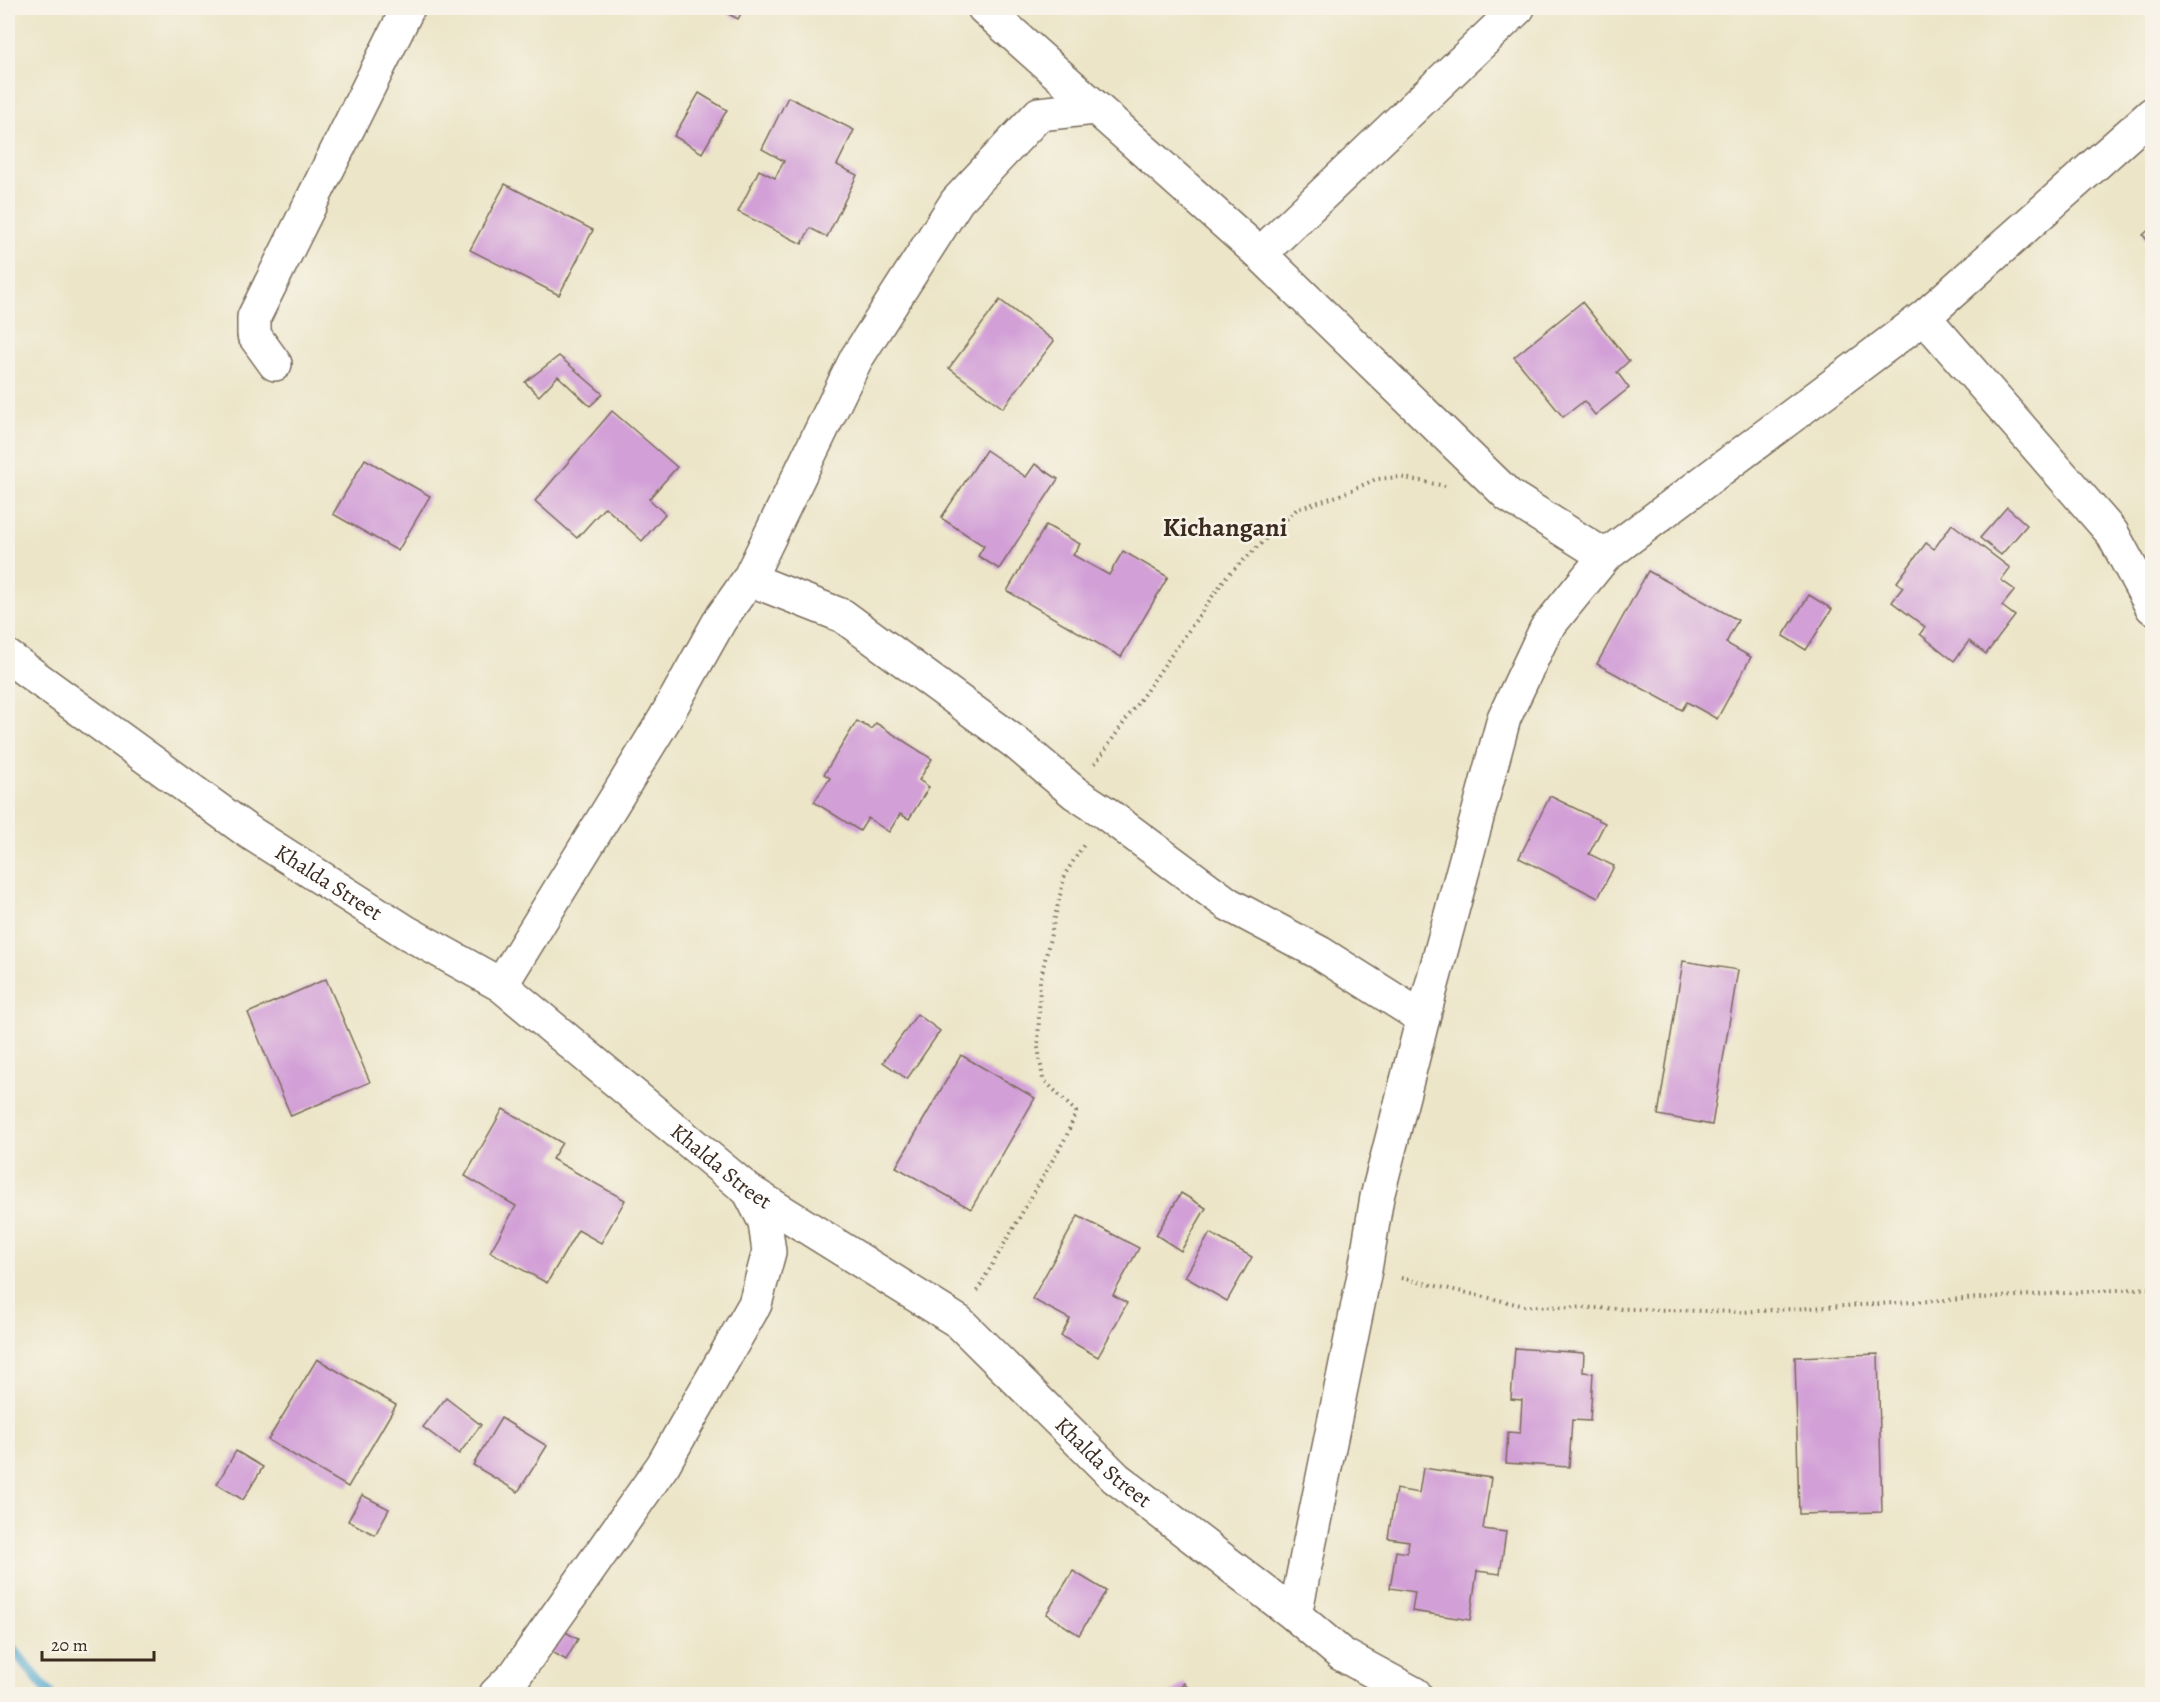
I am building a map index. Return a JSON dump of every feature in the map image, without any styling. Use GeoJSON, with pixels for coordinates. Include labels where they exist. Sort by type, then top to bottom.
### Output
{"type":"FeatureCollection","features":[{"type":"Feature","properties":{"kind":"street"},"geometry":{"type":"LineString","coordinates":[[274,364],[254,335],[254,316],[408,8]]}},
{"type":"Feature","properties":{"kind":"street"},"geometry":{"type":"LineString","coordinates":[[984,8],[1260,254],[1508,495],[1605,556]]}},
{"type":"Feature","properties":{"kind":"street"},"geometry":{"type":"LineString","coordinates":[[1260,254],[1518,8]]}},
{"type":"Feature","properties":{"kind":"street"},"geometry":{"type":"LineString","coordinates":[[501,985],[664,720],[720,620],[749,579],[856,359],[957,201],[1039,114],[1095,108]]}},
{"type":"Feature","properties":{"kind":"street"},"geometry":{"type":"LineString","coordinates":[[1295,1615],[1365,1270],[1377,1197],[1504,718],[1546,629],[1605,556],[1924,317],[2152,114]]}},
{"type":"Feature","properties":{"kind":"street"},"geometry":{"type":"LineString","coordinates":[[1924,317],[2112,533],[2152,607]]}},
{"type":"Feature","properties":{"kind":"street"},"geometry":{"type":"LineString","coordinates":[[749,579],[843,616],[1016,744],[1075,793],[1228,904],[1320,953],[1423,1018]]}},
{"type":"Feature","properties":{"kind":"street","name":"Khalda Street"},"geometry":{"type":"LineString","coordinates":[[8,657],[246,830],[406,932],[501,985],[749,1191],[959,1322],[1116,1478],[1295,1615],[1341,1654],[1415,1695]]}},
{"type":"Feature","properties":{"kind":"street"},"geometry":{"type":"LineString","coordinates":[[496,1695],[515,1675],[663,1465],[755,1304],[770,1252],[765,1222],[749,1191]]}},
{"type":"Feature","properties":{"kind":"path"},"geometry":{"type":"LineString","coordinates":[[1075,793],[1226,577],[1297,509],[1343,494],[1376,479],[1400,477],[1454,488]]}},
{"type":"Feature","properties":{"kind":"path"},"geometry":{"type":"LineString","coordinates":[[959,1322],[1066,1137],[1076,1112],[1043,1079],[1038,1047],[1040,981],[1065,874],[1104,812]]}},
{"type":"Feature","properties":{"kind":"path"},"geometry":{"type":"LineString","coordinates":[[1365,1270],[1525,1306],[1741,1312],[2152,1288]]}},
{"type":"Feature","properties":{"kind":"building"},"geometry":{"type":"Polygon","coordinates":[[[717,8],[744,8],[738,19],[717,8]]]}},
{"type":"Feature","properties":{"kind":"building"},"geometry":{"type":"Polygon","coordinates":[[[699,93],[727,110],[702,153],[674,136],[699,93]]]}},
{"type":"Feature","properties":{"kind":"building"},"geometry":{"type":"Polygon","coordinates":[[[788,97],[854,130],[837,165],[857,175],[827,237],[810,228],[802,244],[738,212],[759,170],[775,178],[784,161],[762,149],[788,97]]]}},
{"type":"Feature","properties":{"kind":"building"},"geometry":{"type":"Polygon","coordinates":[[[505,184],[593,230],[559,295],[470,250],[505,184]]]}},
{"type":"Feature","properties":{"kind":"building"},"geometry":{"type":"Polygon","coordinates":[[[2152,227],[2152,246],[2143,235],[2152,227]]]}},
{"type":"Feature","properties":{"kind":"building"},"geometry":{"type":"Polygon","coordinates":[[[1000,300],[1054,341],[1003,408],[949,368],[1000,300]]]}},
{"type":"Feature","properties":{"kind":"building"},"geometry":{"type":"Polygon","coordinates":[[[1582,302],[1629,361],[1617,372],[1629,388],[1595,415],[1584,401],[1563,417],[1514,357],[1582,302]]]}},
{"type":"Feature","properties":{"kind":"building"},"geometry":{"type":"Polygon","coordinates":[[[559,356],[603,394],[590,406],[558,376],[539,396],[525,382],[559,356]]]}},
{"type":"Feature","properties":{"kind":"building"},"geometry":{"type":"Polygon","coordinates":[[[612,411],[677,467],[649,499],[665,514],[642,541],[605,507],[577,538],[535,501],[612,411]]]}},
{"type":"Feature","properties":{"kind":"building"},"geometry":{"type":"Polygon","coordinates":[[[986,450],[1026,477],[1035,464],[1058,479],[999,569],[978,556],[984,546],[941,518],[986,450]]]}},
{"type":"Feature","properties":{"kind":"building"},"geometry":{"type":"Polygon","coordinates":[[[365,459],[430,496],[398,551],[333,514],[365,459]]]}},
{"type":"Feature","properties":{"kind":"building"},"geometry":{"type":"Polygon","coordinates":[[[2007,507],[2027,525],[2001,555],[1980,538],[2007,507]]]}},
{"type":"Feature","properties":{"kind":"building"},"geometry":{"type":"Polygon","coordinates":[[[1952,524],[2010,568],[2001,580],[2015,590],[2002,606],[2015,616],[1986,654],[1969,641],[1954,661],[1920,634],[1925,627],[1892,602],[1903,587],[1897,582],[1926,543],[1934,549],[1952,524]]]}},
{"type":"Feature","properties":{"kind":"building"},"geometry":{"type":"Polygon","coordinates":[[[1046,525],[1080,544],[1073,555],[1109,575],[1123,551],[1168,577],[1121,657],[1007,591],[1046,525]]]}},
{"type":"Feature","properties":{"kind":"building"},"geometry":{"type":"Polygon","coordinates":[[[1648,571],[1738,620],[1726,643],[1751,657],[1717,719],[1687,702],[1682,710],[1597,664],[1648,571]]]}},
{"type":"Feature","properties":{"kind":"building"},"geometry":{"type":"Polygon","coordinates":[[[1809,595],[1832,609],[1806,650],[1783,636],[1809,595]]]}},
{"type":"Feature","properties":{"kind":"building"},"geometry":{"type":"Polygon","coordinates":[[[857,721],[871,729],[876,723],[932,759],[919,780],[929,787],[909,819],[900,814],[889,832],[868,818],[860,831],[814,802],[830,778],[824,774],[857,721]]]}},
{"type":"Feature","properties":{"kind":"building"},"geometry":{"type":"Polygon","coordinates":[[[1550,796],[1605,823],[1589,854],[1614,866],[1598,898],[1519,858],[1550,796]]]}},
{"type":"Feature","properties":{"kind":"building"},"geometry":{"type":"Polygon","coordinates":[[[1683,961],[1738,970],[1712,1125],[1658,1115],[1683,961]]]}},
{"type":"Feature","properties":{"kind":"building"},"geometry":{"type":"Polygon","coordinates":[[[326,979],[370,1082],[291,1116],[248,1013],[326,979]]]}},
{"type":"Feature","properties":{"kind":"building"},"geometry":{"type":"Polygon","coordinates":[[[917,1014],[940,1031],[907,1079],[883,1062],[917,1014]]]}},
{"type":"Feature","properties":{"kind":"building"},"geometry":{"type":"Polygon","coordinates":[[[961,1055],[1035,1098],[971,1209],[896,1167],[961,1055]]]}},
{"type":"Feature","properties":{"kind":"building"},"geometry":{"type":"Polygon","coordinates":[[[503,1109],[562,1143],[552,1159],[625,1200],[601,1243],[578,1230],[547,1283],[490,1252],[516,1206],[465,1176],[503,1109]]]}},
{"type":"Feature","properties":{"kind":"building"},"geometry":{"type":"Polygon","coordinates":[[[1181,1193],[1206,1208],[1181,1251],[1156,1235],[1181,1193]]]}},
{"type":"Feature","properties":{"kind":"building"},"geometry":{"type":"Polygon","coordinates":[[[1078,1216],[1139,1248],[1113,1295],[1127,1303],[1098,1357],[1061,1336],[1070,1319],[1032,1299],[1078,1216]]]}},
{"type":"Feature","properties":{"kind":"building"},"geometry":{"type":"Polygon","coordinates":[[[1210,1233],[1252,1257],[1227,1301],[1185,1277],[1210,1233]]]}},
{"type":"Feature","properties":{"kind":"building"},"geometry":{"type":"Polygon","coordinates":[[[1515,1348],[1584,1353],[1583,1372],[1593,1373],[1590,1421],[1572,1420],[1569,1467],[1506,1463],[1508,1432],[1520,1433],[1522,1400],[1511,1399],[1515,1348]]]}},
{"type":"Feature","properties":{"kind":"building"},"geometry":{"type":"Polygon","coordinates":[[[1878,1354],[1882,1512],[1799,1514],[1795,1357],[1878,1354]]]}},
{"type":"Feature","properties":{"kind":"building"},"geometry":{"type":"Polygon","coordinates":[[[317,1359],[396,1405],[348,1487],[268,1440],[317,1359]]]}},
{"type":"Feature","properties":{"kind":"building"},"geometry":{"type":"Polygon","coordinates":[[[446,1398],[481,1425],[459,1454],[423,1427],[446,1398]]]}},
{"type":"Feature","properties":{"kind":"building"},"geometry":{"type":"Polygon","coordinates":[[[501,1418],[547,1446],[518,1492],[473,1465],[501,1418]]]}},
{"type":"Feature","properties":{"kind":"building"},"geometry":{"type":"Polygon","coordinates":[[[236,1451],[263,1467],[243,1500],[217,1484],[236,1451]]]}},
{"type":"Feature","properties":{"kind":"building"},"geometry":{"type":"Polygon","coordinates":[[[1423,1468],[1491,1478],[1483,1529],[1506,1532],[1500,1574],[1477,1571],[1470,1620],[1412,1611],[1415,1592],[1390,1588],[1396,1551],[1407,1553],[1409,1541],[1388,1538],[1396,1489],[1419,1493],[1423,1468]]]}},
{"type":"Feature","properties":{"kind":"building"},"geometry":{"type":"Polygon","coordinates":[[[362,1495],[389,1509],[375,1535],[348,1521],[362,1495]]]}},
{"type":"Feature","properties":{"kind":"building"},"geometry":{"type":"Polygon","coordinates":[[[1073,1571],[1106,1591],[1079,1635],[1046,1614],[1073,1571]]]}},
{"type":"Feature","properties":{"kind":"building"},"geometry":{"type":"Polygon","coordinates":[[[560,1629],[578,1639],[566,1660],[549,1650],[560,1629]]]}},
{"type":"Feature","properties":{"kind":"building"},"geometry":{"type":"Polygon","coordinates":[[[1184,1683],[1193,1694],[1170,1694],[1184,1683]]]}},
{"type":"Feature","properties":{"kind":"waterway"},"geometry":{"type":"LineString","coordinates":[[8,1643],[50,1694]]}},
{"type":"Feature","properties":{"kind":"district","name":"Kichangani"},"geometry":{"type":"Point","coordinates":[1225,527]}}]}
